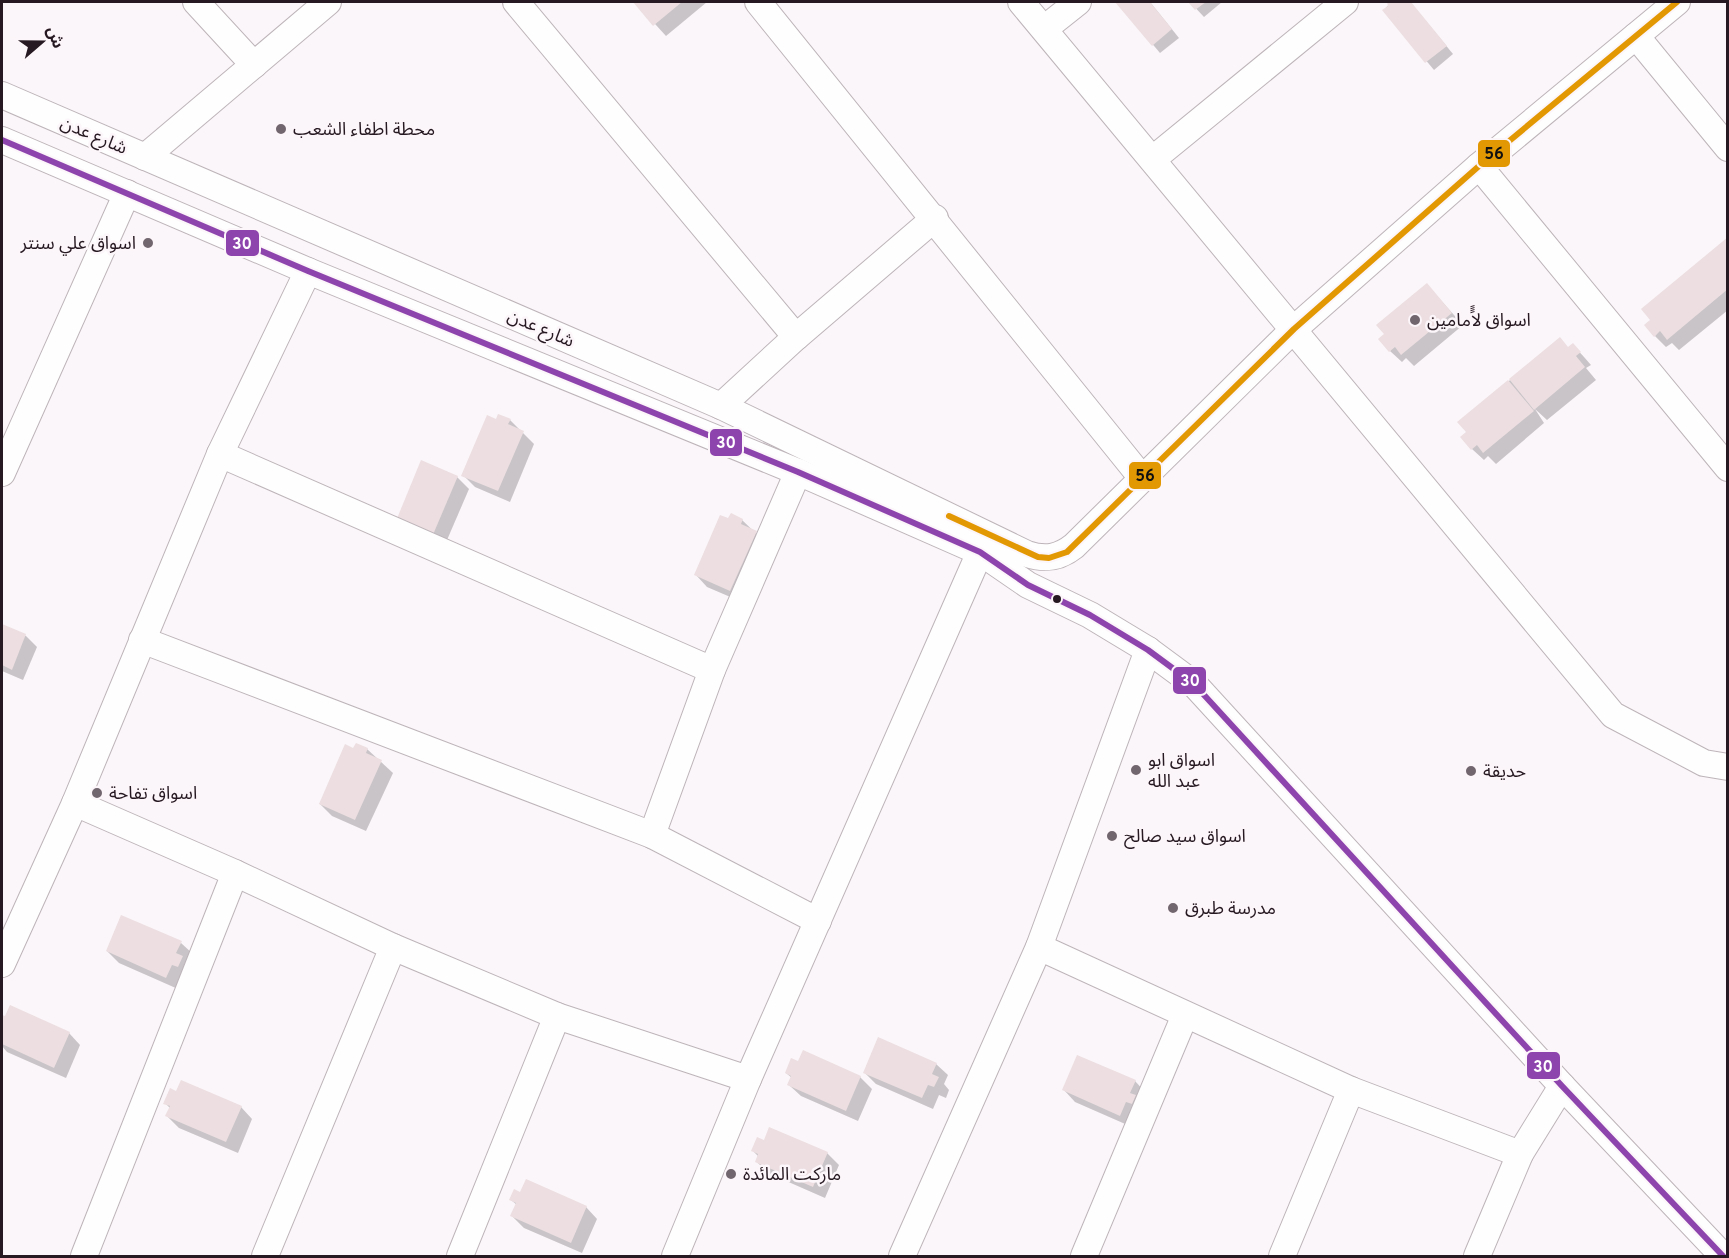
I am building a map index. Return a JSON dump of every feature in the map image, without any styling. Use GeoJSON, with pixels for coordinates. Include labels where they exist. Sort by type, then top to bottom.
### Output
{"type":"FeatureCollection","features":[{"type":"Feature","properties":{"kind":"street"},"geometry":{"type":"LineString","coordinates":[[196,2],[254,65]]}},
{"type":"Feature","properties":{"kind":"street"},"geometry":{"type":"LineString","coordinates":[[145,157],[328,2]]}},
{"type":"Feature","properties":{"kind":"street"},"geometry":{"type":"LineString","coordinates":[[516,2],[796,336]]}},
{"type":"Feature","properties":{"kind":"street"},"geometry":{"type":"LineString","coordinates":[[758,2],[1143,478],[1294,329],[1479,166],[1677,2]]}},
{"type":"Feature","properties":{"kind":"street"},"geometry":{"type":"LineString","coordinates":[[1022,2],[1613,715],[1704,763],[1728,767]]}},
{"type":"Feature","properties":{"kind":"street"},"geometry":{"type":"LineString","coordinates":[[1044,29],[1078,2]]}},
{"type":"Feature","properties":{"kind":"street"},"geometry":{"type":"LineString","coordinates":[[1153,159],[1345,2]]}},
{"type":"Feature","properties":{"kind":"street"},"geometry":{"type":"LineString","coordinates":[[1636,36],[1728,148]]}},
{"type":"Feature","properties":{"kind":"street","name":"شارع عدن"},"geometry":{"type":"LineString","coordinates":[[2,95],[721,406],[1028,554],[1049,558],[1067,552],[1143,478]]}},
{"type":"Feature","properties":{"kind":"street","name":"شارع عدن"},"geometry":{"type":"LineString","coordinates":[[2,140],[308,271],[798,472],[980,552],[1028,585],[1090,615],[1148,650],[1194,684],[1562,1086],[1723,1257]]}},
{"type":"Feature","properties":{"kind":"street"},"geometry":{"type":"LineString","coordinates":[[1479,166],[1728,468]]}},
{"type":"Feature","properties":{"kind":"street"},"geometry":{"type":"LineString","coordinates":[[2,473],[127,194]]}},
{"type":"Feature","properties":{"kind":"street"},"geometry":{"type":"LineString","coordinates":[[263,208],[263,252]]}},
{"type":"Feature","properties":{"kind":"street"},"geometry":{"type":"LineString","coordinates":[[721,406],[796,336],[935,218]]}},
{"type":"Feature","properties":{"kind":"street"},"geometry":{"type":"LineString","coordinates":[[2,964],[75,803],[220,454],[308,271]]}},
{"type":"Feature","properties":{"kind":"street"},"geometry":{"type":"LineString","coordinates":[[220,454],[712,670]]}},
{"type":"Feature","properties":{"kind":"street"},"geometry":{"type":"LineString","coordinates":[[652,835],[712,670],[798,472]]}},
{"type":"Feature","properties":{"kind":"street"},"geometry":{"type":"LineString","coordinates":[[675,1257],[748,1079],[980,552]]}},
{"type":"Feature","properties":{"kind":"street"},"geometry":{"type":"LineString","coordinates":[[142,640],[652,835],[818,921]]}},
{"type":"Feature","properties":{"kind":"street"},"geometry":{"type":"LineString","coordinates":[[902,1257],[1039,947],[1148,650]]}},
{"type":"Feature","properties":{"kind":"street"},"geometry":{"type":"LineString","coordinates":[[75,803],[235,873],[393,947],[557,1016],[748,1079]]}},
{"type":"Feature","properties":{"kind":"street"},"geometry":{"type":"LineString","coordinates":[[84,1257],[235,873]]}},
{"type":"Feature","properties":{"kind":"street"},"geometry":{"type":"LineString","coordinates":[[265,1257],[393,947]]}},
{"type":"Feature","properties":{"kind":"street"},"geometry":{"type":"LineString","coordinates":[[1039,947],[1351,1090],[1520,1154]]}},
{"type":"Feature","properties":{"kind":"street"},"geometry":{"type":"LineString","coordinates":[[1084,1257],[1185,1015]]}},
{"type":"Feature","properties":{"kind":"street"},"geometry":{"type":"LineString","coordinates":[[460,1257],[557,1016]]}},
{"type":"Feature","properties":{"kind":"street"},"geometry":{"type":"LineString","coordinates":[[1477,1257],[1520,1154],[1562,1086]]}},
{"type":"Feature","properties":{"kind":"street"},"geometry":{"type":"LineString","coordinates":[[1282,1257],[1351,1090]]}},
{"type":"Feature","properties":{"kind":"building"},"geometry":{"type":"Polygon","coordinates":[[[633,2],[682,2],[653,26],[633,2]]]}},
{"type":"Feature","properties":{"kind":"building"},"geometry":{"type":"Polygon","coordinates":[[[1115,2],[1150,2],[1172,29],[1152,46],[1115,2]]]}},
{"type":"Feature","properties":{"kind":"building"},"geometry":{"type":"Polygon","coordinates":[[[1188,2],[1206,2],[1195,10],[1188,2]]]}},
{"type":"Feature","properties":{"kind":"building"},"geometry":{"type":"Polygon","coordinates":[[[1387,2],[1411,2],[1447,46],[1425,63],[1382,10],[1388,6],[1387,2]]]}},
{"type":"Feature","properties":{"kind":"building"},"geometry":{"type":"Polygon","coordinates":[[[1728,237],[1728,289],[1667,340],[1660,331],[1654,337],[1644,325],[1650,320],[1641,309],[1728,237]]]}},
{"type":"Feature","properties":{"kind":"building"},"geometry":{"type":"Polygon","coordinates":[[[1427,283],[1452,313],[1401,355],[1395,347],[1389,352],[1378,339],[1384,334],[1376,325],[1427,283]]]}},
{"type":"Feature","properties":{"kind":"building"},"geometry":{"type":"Polygon","coordinates":[[[1560,337],[1568,347],[1573,343],[1581,352],[1576,356],[1585,367],[1534,410],[1509,379],[1560,337]]]}},
{"type":"Feature","properties":{"kind":"building"},"geometry":{"type":"Polygon","coordinates":[[[1508,380],[1534,411],[1483,453],[1477,445],[1471,450],[1460,437],[1466,432],[1457,422],[1508,380]]]}},
{"type":"Feature","properties":{"kind":"building"},"geometry":{"type":"Polygon","coordinates":[[[498,414],[511,419],[508,424],[524,431],[498,491],[461,476],[487,415],[496,419],[498,414]]]}},
{"type":"Feature","properties":{"kind":"building"},"geometry":{"type":"Polygon","coordinates":[[[421,460],[458,476],[432,537],[396,521],[421,460]]]}},
{"type":"Feature","properties":{"kind":"building"},"geometry":{"type":"Polygon","coordinates":[[[731,513],[743,519],[741,524],[757,531],[730,591],[694,575],[720,515],[728,518],[731,513]]]}},
{"type":"Feature","properties":{"kind":"building"},"geometry":{"type":"Polygon","coordinates":[[[2,624],[26,634],[12,670],[2,665],[2,624]]]}},
{"type":"Feature","properties":{"kind":"building"},"geometry":{"type":"Polygon","coordinates":[[[356,743],[368,748],[366,753],[382,760],[355,820],[319,804],[345,744],[353,748],[356,743]]]}},
{"type":"Feature","properties":{"kind":"building"},"geometry":{"type":"Polygon","coordinates":[[[121,915],[182,941],[176,953],[183,956],[178,967],[172,965],[166,978],[106,951],[121,915]]]}},
{"type":"Feature","properties":{"kind":"building"},"geometry":{"type":"Polygon","coordinates":[[[10,1005],[70,1032],[54,1068],[2,1044],[2,1015],[5,1016],[10,1005]]]}},
{"type":"Feature","properties":{"kind":"building"},"geometry":{"type":"Polygon","coordinates":[[[878,1037],[937,1063],[932,1074],[939,1077],[934,1087],[928,1085],[922,1098],[863,1073],[878,1037]]]}},
{"type":"Feature","properties":{"kind":"building"},"geometry":{"type":"Polygon","coordinates":[[[803,1050],[861,1076],[846,1111],[787,1085],[791,1076],[785,1073],[791,1058],[798,1061],[803,1050]]]}},
{"type":"Feature","properties":{"kind":"building"},"geometry":{"type":"Polygon","coordinates":[[[1077,1055],[1136,1080],[1130,1093],[1136,1095],[1132,1104],[1126,1102],[1120,1116],[1062,1090],[1077,1055]]]}},
{"type":"Feature","properties":{"kind":"building"},"geometry":{"type":"Polygon","coordinates":[[[181,1080],[242,1106],[226,1142],[165,1116],[170,1106],[163,1104],[170,1088],[176,1091],[181,1080]]]}},
{"type":"Feature","properties":{"kind":"building"},"geometry":{"type":"Polygon","coordinates":[[[769,1127],[828,1152],[813,1187],[755,1162],[758,1154],[751,1151],[757,1137],[764,1140],[769,1127]]]}},
{"type":"Feature","properties":{"kind":"building"},"geometry":{"type":"Polygon","coordinates":[[[526,1179],[587,1206],[571,1243],[510,1216],[516,1203],[509,1200],[514,1189],[520,1192],[526,1179]]]}},
{"type":"Feature","properties":{"kind":"transit line","name":"56"},"geometry":{"type":"LineString","coordinates":[[949,516],[1038,557],[1049,558],[1067,552],[1294,329],[1479,166],[1677,2]]}},
{"type":"Feature","properties":{"kind":"transit line","name":"30"},"geometry":{"type":"LineString","coordinates":[[2,140],[308,271],[798,472],[980,552],[1028,585],[1090,615],[1148,650],[1194,684],[1562,1086],[1723,1256]]}},
{"type":"Feature","properties":{"kind":"place","name":"محطة اطفاء الشعب"},"geometry":{"type":"Point","coordinates":[281,129]}},
{"type":"Feature","properties":{"kind":"place","name":"اسواق علي سنتر"},"geometry":{"type":"Point","coordinates":[148,243]}},
{"type":"Feature","properties":{"kind":"place","name":"اسواق لاًًمامين"},"geometry":{"type":"Point","coordinates":[1415,320]}},
{"type":"Feature","properties":{"kind":"place","name":"اسواق ابو عبد الله"},"geometry":{"type":"Point","coordinates":[1136,770]}},
{"type":"Feature","properties":{"kind":"place","name":"حديقة"},"geometry":{"type":"Point","coordinates":[1471,771]}},
{"type":"Feature","properties":{"kind":"place","name":"اسواق تفاحة"},"geometry":{"type":"Point","coordinates":[97,793]}},
{"type":"Feature","properties":{"kind":"place","name":"اسواق سيد صالح"},"geometry":{"type":"Point","coordinates":[1112,836]}},
{"type":"Feature","properties":{"kind":"place","name":"مدرسة طبرق"},"geometry":{"type":"Point","coordinates":[1173,908]}},
{"type":"Feature","properties":{"kind":"place","name":"ماركت المائدة"},"geometry":{"type":"Point","coordinates":[731,1174]}}]}
